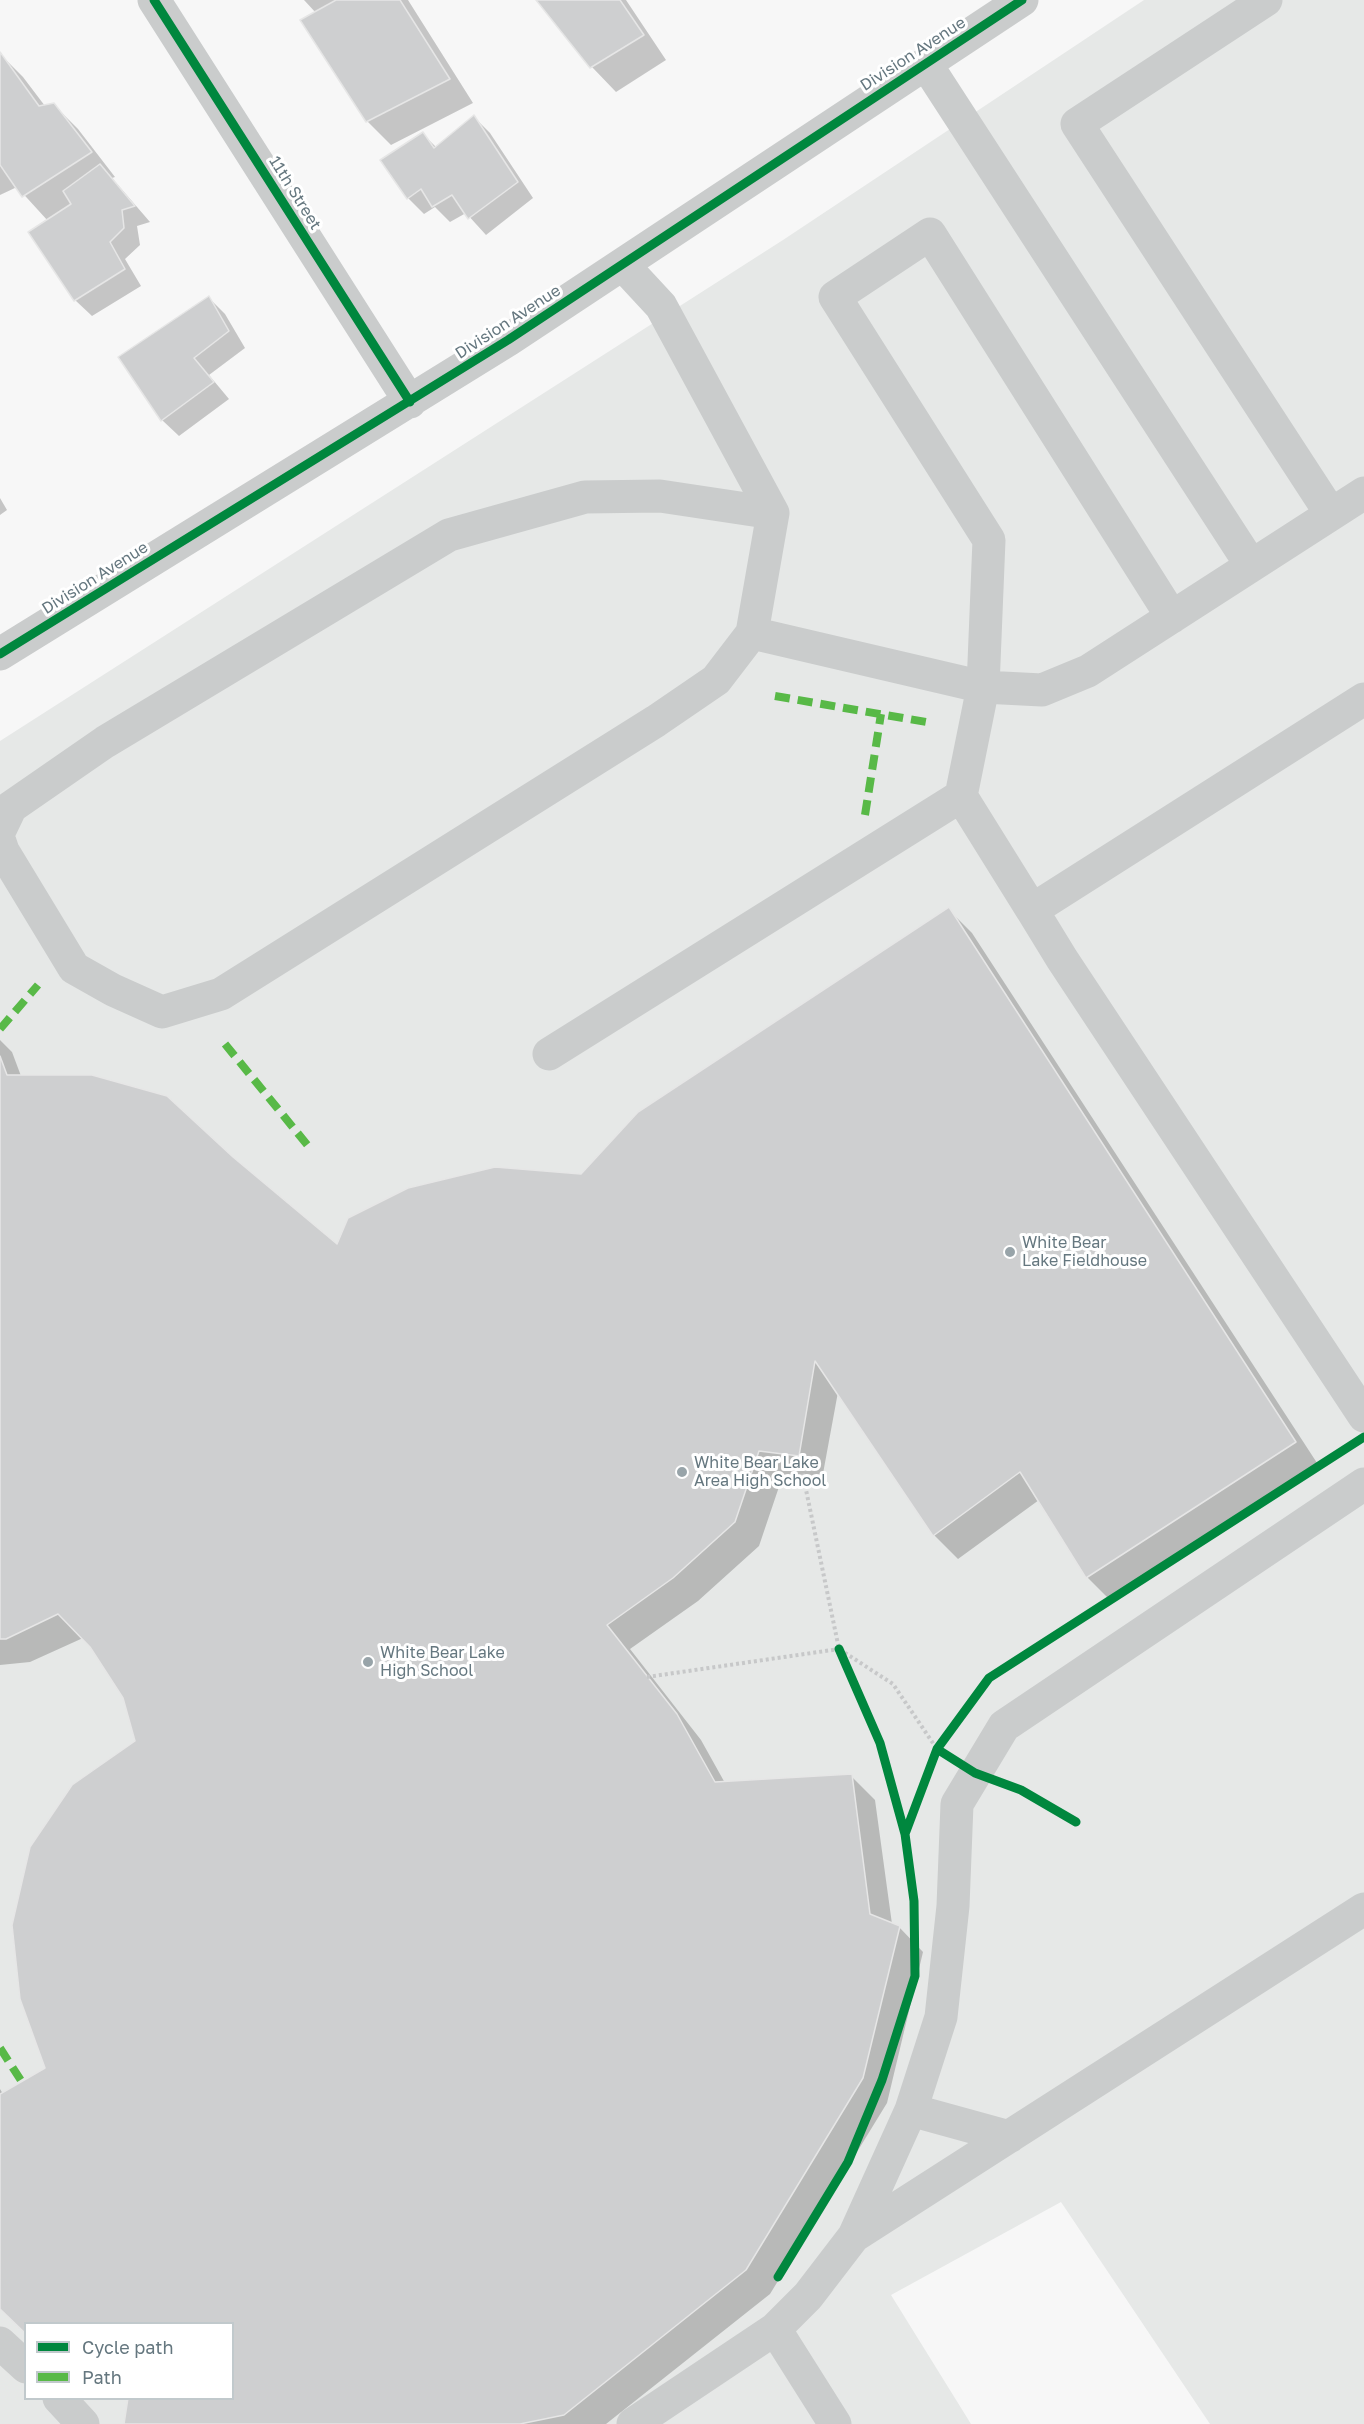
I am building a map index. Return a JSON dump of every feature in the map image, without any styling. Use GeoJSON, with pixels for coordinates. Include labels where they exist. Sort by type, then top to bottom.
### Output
{"type":"FeatureCollection","features":[{"type":"Feature","properties":{"kind":"street","name":"11th Street"},"geometry":{"type":"LineString","coordinates":[[154,0],[410,402]]}},
{"type":"Feature","properties":{"kind":"street","name":"Division Avenue"},"geometry":{"type":"LineString","coordinates":[[0,654],[410,402],[623,265],[1022,0]]}},
{"type":"Feature","properties":{"kind":"street"},"geometry":{"type":"LineString","coordinates":[[1266,0],[1077,124],[1331,514]]}},
{"type":"Feature","properties":{"kind":"street"},"geometry":{"type":"LineString","coordinates":[[926,64],[1251,565]]}},
{"type":"Feature","properties":{"kind":"street"},"geometry":{"type":"LineString","coordinates":[[1172,617],[930,234],[835,297],[989,540],[983,687],[961,796],[1068,969],[1364,1416]]}},
{"type":"Feature","properties":{"kind":"street"},"geometry":{"type":"LineString","coordinates":[[0,842],[3,852],[74,968],[113,990],[162,1012],[221,994],[656,721],[716,680],[752,633],[773,513],[661,306],[623,265]]}},
{"type":"Feature","properties":{"kind":"street"},"geometry":{"type":"LineString","coordinates":[[752,633],[983,687],[1042,690],[1088,671],[1364,493]]}},
{"type":"Feature","properties":{"kind":"street"},"geometry":{"type":"LineString","coordinates":[[0,831],[11,807],[105,742],[449,535],[585,497],[660,496],[773,513]]}},
{"type":"Feature","properties":{"kind":"street"},"geometry":{"type":"LineString","coordinates":[[1032,910],[1364,699]]}},
{"type":"Feature","properties":{"kind":"street"},"geometry":{"type":"LineString","coordinates":[[549,1054],[961,796]]}},
{"type":"Feature","properties":{"kind":"street"},"geometry":{"type":"LineString","coordinates":[[633,2424],[774,2329],[808,2296],[854,2236],[910,2110],[941,2017],[953,1906],[957,1804],[1004,1726],[1364,1484]]}},
{"type":"Feature","properties":{"kind":"street"},"geometry":{"type":"LineString","coordinates":[[854,2236],[1364,1910]]}},
{"type":"Feature","properties":{"kind":"street"},"geometry":{"type":"LineString","coordinates":[[910,2110],[1009,2137]]}},
{"type":"Feature","properties":{"kind":"street"},"geometry":{"type":"LineString","coordinates":[[774,2329],[835,2424]]}},
{"type":"Feature","properties":{"kind":"street"},"geometry":{"type":"LineString","coordinates":[[0,2343],[24,2365]]}},
{"type":"Feature","properties":{"kind":"street"},"geometry":{"type":"LineString","coordinates":[[61,2400],[83,2424]]}},
{"type":"Feature","properties":{"kind":"path"},"geometry":{"type":"LineString","coordinates":[[799,1456],[839,1649],[848,1670]]}},
{"type":"Feature","properties":{"kind":"path"},"geometry":{"type":"LineString","coordinates":[[647,1677],[839,1649],[893,1684],[937,1749],[975,1773]]}},
{"type":"Feature","properties":{"kind":"path"},"geometry":{"type":"LineString","coordinates":[[933,1760],[943,1740]]}},
{"type":"Feature","properties":{"kind":"shaded area","name":"White Bear Lake Area High School"},"geometry":{"type":"Polygon","coordinates":[[[1144,0],[1364,0],[1364,2424],[1210,2424],[1061,2202],[891,2295],[971,2424],[0,2424],[0,741],[783,240],[1144,0]]]}},
{"type":"Feature","properties":{"kind":"building"},"geometry":{"type":"Polygon","coordinates":[[[336,0],[400,0],[450,79],[366,122],[300,20],[336,0]]]}},
{"type":"Feature","properties":{"kind":"building"},"geometry":{"type":"Polygon","coordinates":[[[536,0],[620,0],[644,35],[590,68],[536,0]]]}},
{"type":"Feature","properties":{"kind":"building"},"geometry":{"type":"Polygon","coordinates":[[[0,52],[39,106],[54,103],[92,152],[22,197],[0,165],[0,52]]]}},
{"type":"Feature","properties":{"kind":"building"},"geometry":{"type":"Polygon","coordinates":[[[474,115],[518,182],[468,219],[452,195],[432,207],[421,189],[407,199],[380,160],[423,132],[434,148],[474,115]]]}},
{"type":"Feature","properties":{"kind":"building"},"geometry":{"type":"Polygon","coordinates":[[[100,164],[135,206],[122,210],[124,228],[110,242],[125,269],[74,301],[28,232],[71,204],[63,191],[100,164]]]}},
{"type":"Feature","properties":{"kind":"building"},"geometry":{"type":"Polygon","coordinates":[[[209,296],[229,331],[194,358],[214,382],[161,421],[118,357],[209,296]]]}},
{"type":"Feature","properties":{"kind":"building","name":"White Bear Lake High School"},"geometry":{"type":"Polygon","coordinates":[[[949,907],[1296,1442],[1086,1578],[1020,1472],[933,1536],[815,1361],[799,1456],[759,1451],[735,1522],[673,1578],[607,1625],[677,1714],[715,1782],[852,1774],[870,1914],[900,1926],[863,2078],[746,2270],[564,2415],[520,2424],[124,2424],[128,2400],[234,2400],[234,2322],[24,2322],[24,2332],[0,2309],[0,2094],[45,2068],[20,1999],[12,1925],[30,1847],[72,1785],[135,1741],[123,1698],[90,1647],[58,1614],[6,1639],[0,1639],[0,1056],[7,1075],[92,1075],[167,1096],[233,1157],[337,1244],[348,1218],[408,1188],[495,1167],[581,1174],[638,1112],[949,907]]]}},
{"type":"Feature","properties":{"kind":"marked path"},"geometry":{"type":"LineString","coordinates":[[775,696],[932,723]]}},
{"type":"Feature","properties":{"kind":"marked path"},"geometry":{"type":"LineString","coordinates":[[865,815],[881,714]]}},
{"type":"Feature","properties":{"kind":"marked path"},"geometry":{"type":"LineString","coordinates":[[0,1029],[38,985]]}},
{"type":"Feature","properties":{"kind":"marked path"},"geometry":{"type":"LineString","coordinates":[[225,1044],[309,1147]]}},
{"type":"Feature","properties":{"kind":"marked path"},"geometry":{"type":"LineString","coordinates":[[0,2048],[22,2082]]}},
{"type":"Feature","properties":{"kind":"cycle path"},"geometry":{"type":"LineString","coordinates":[[154,0],[410,402]]}},
{"type":"Feature","properties":{"kind":"cycle path"},"geometry":{"type":"LineString","coordinates":[[0,654],[508,340],[1022,0]]}},
{"type":"Feature","properties":{"kind":"cycle path"},"geometry":{"type":"LineString","coordinates":[[905,1834],[937,1749],[989,1678],[1364,1437]]}},
{"type":"Feature","properties":{"kind":"cycle path"},"geometry":{"type":"LineString","coordinates":[[778,2277],[848,2162],[882,2080],[915,1976],[914,1901],[905,1834],[880,1743],[839,1649]]}},
{"type":"Feature","properties":{"kind":"cycle path"},"geometry":{"type":"LineString","coordinates":[[937,1749],[975,1773],[1021,1790],[1076,1822]]}},
{"type":"Feature","properties":{"kind":"place","name":"White Bear Lake Fieldhouse"},"geometry":{"type":"Point","coordinates":[1010,1252]}},
{"type":"Feature","properties":{"kind":"place","name":"White Bear Lake Area High School"},"geometry":{"type":"Point","coordinates":[682,1472]}},
{"type":"Feature","properties":{"kind":"place","name":"White Bear Lake High School"},"geometry":{"type":"Point","coordinates":[368,1662]}}]}
